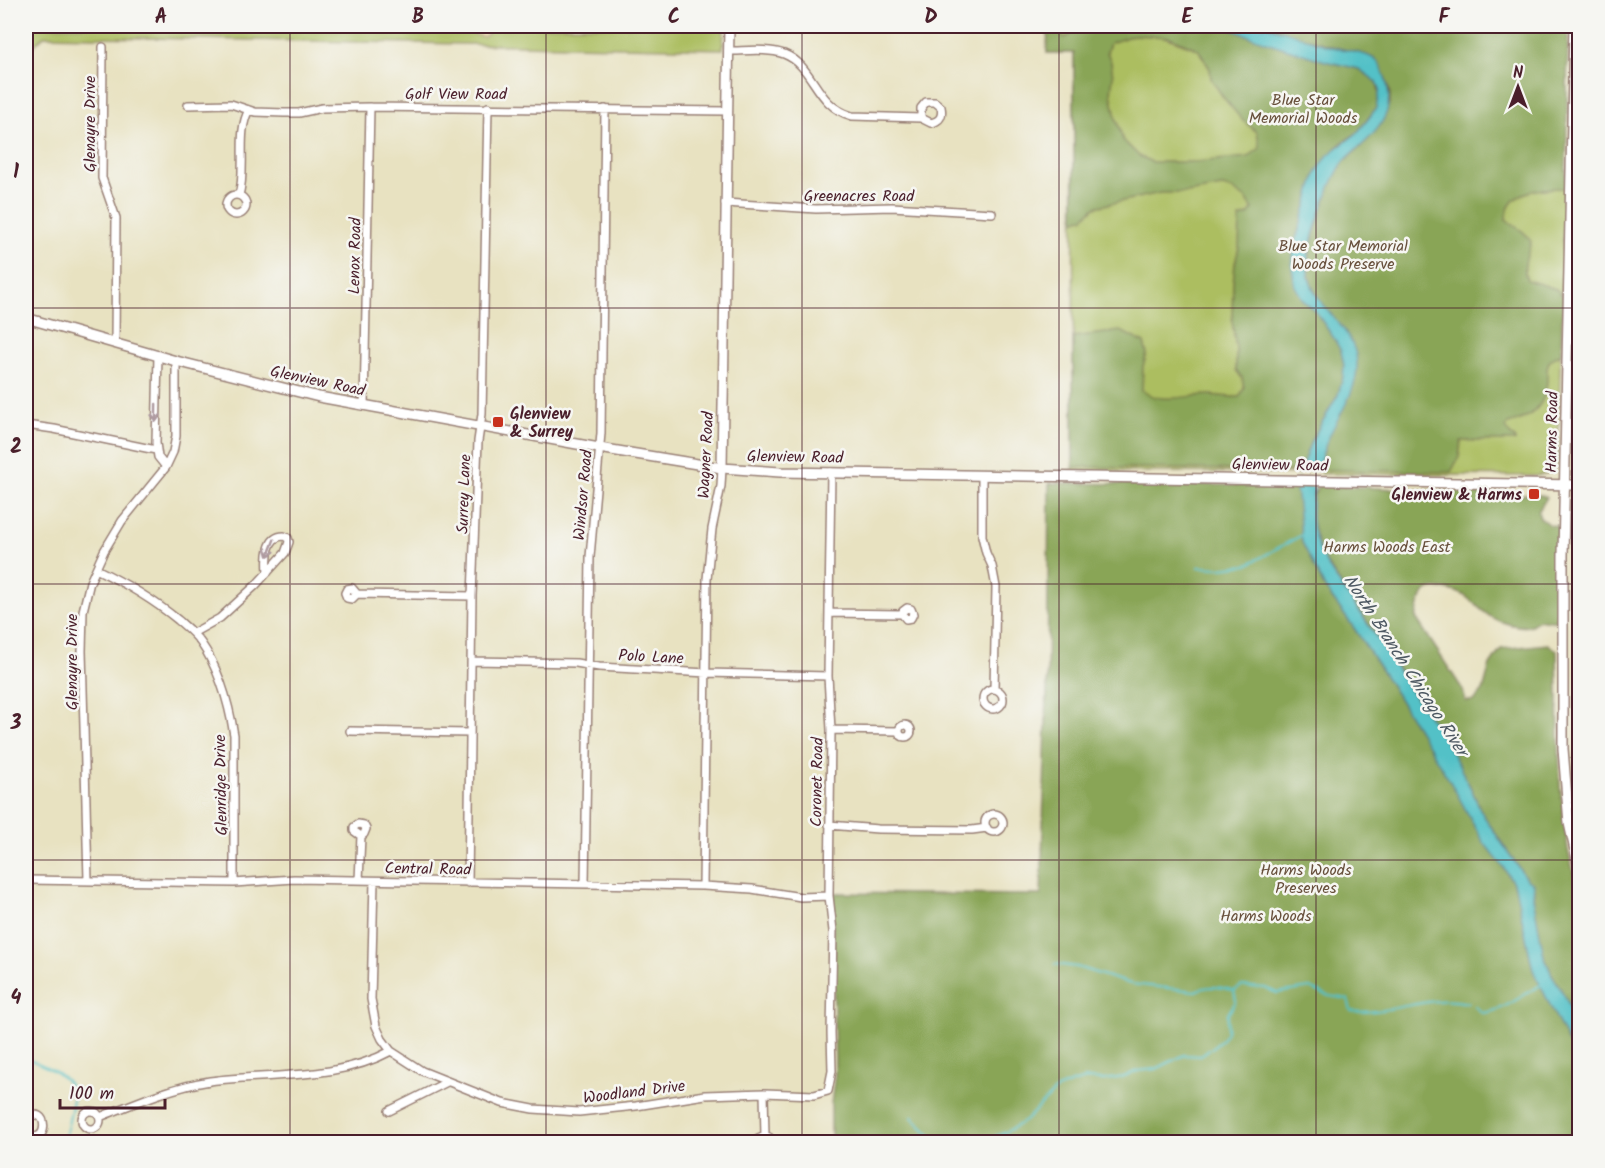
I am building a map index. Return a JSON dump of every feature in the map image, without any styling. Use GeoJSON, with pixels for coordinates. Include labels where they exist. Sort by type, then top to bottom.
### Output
{"type":"FeatureCollection","features":[{"type":"Feature","properties":{"kind":"main road","name":"Wagner Road"},"geometry":{"type":"LineString","coordinates":[[722,468],[729,26]]}},
{"type":"Feature","properties":{"kind":"main road","name":"Harms Road"},"geometry":{"type":"LineString","coordinates":[[1574,26],[1576,63],[1565,484],[1563,750],[1569,823],[1580,873]]}},
{"type":"Feature","properties":{"kind":"main road","name":"Glenview Road"},"geometry":{"type":"LineString","coordinates":[[26,318],[272,386],[364,406],[722,468],[780,472],[1580,485]]}},
{"type":"Feature","properties":{"kind":"street","name":"Glenayre Drive"},"geometry":{"type":"LineString","coordinates":[[103,47],[102,178],[116,218],[115,343]]}},
{"type":"Feature","properties":{"kind":"street"},"geometry":{"type":"LineString","coordinates":[[728,51],[765,51],[785,55],[805,70],[827,102],[842,113],[852,116],[921,117]]}},
{"type":"Feature","properties":{"kind":"street","name":"Golf View Road"},"geometry":{"type":"LineString","coordinates":[[188,105],[231,104],[263,113],[291,113],[322,108],[370,106],[727,111]]}},
{"type":"Feature","properties":{"kind":"street","name":"Lenox Road"},"geometry":{"type":"LineString","coordinates":[[364,406],[370,106]]}},
{"type":"Feature","properties":{"kind":"street","name":"Surrey Lane"},"geometry":{"type":"LineString","coordinates":[[468,883],[472,596],[483,402],[488,107]]}},
{"type":"Feature","properties":{"kind":"street","name":"Windsor Road"},"geometry":{"type":"LineString","coordinates":[[585,884],[591,539],[599,448],[605,109]]}},
{"type":"Feature","properties":{"kind":"street"},"geometry":{"type":"LineString","coordinates":[[239,195],[243,178],[243,123],[249,110]]}},
{"type":"Feature","properties":{"kind":"street","name":"Greenacres Road"},"geometry":{"type":"LineString","coordinates":[[725,203],[816,210],[892,207],[992,213]]}},
{"type":"Feature","properties":{"kind":"street"},"geometry":{"type":"LineString","coordinates":[[158,355],[156,450],[166,467]]}},
{"type":"Feature","properties":{"kind":"street","name":"Glenayre Drive"},"geometry":{"type":"LineString","coordinates":[[88,880],[82,626],[86,595],[104,551],[122,521],[166,467],[175,444],[176,361]]}},
{"type":"Feature","properties":{"kind":"street"},"geometry":{"type":"LineString","coordinates":[[26,426],[54,429],[156,450]]}},
{"type":"Feature","properties":{"kind":"street","name":"Wagner Road"},"geometry":{"type":"LineString","coordinates":[[703,886],[707,579],[722,468]]}},
{"type":"Feature","properties":{"kind":"street","name":"Coronet Road"},"geometry":{"type":"LineString","coordinates":[[828,1091],[832,1071],[833,932],[829,896],[831,730],[828,676],[831,472]]}},
{"type":"Feature","properties":{"kind":"street"},"geometry":{"type":"LineString","coordinates":[[982,474],[981,536],[992,566],[996,587],[994,689]]}},
{"type":"Feature","properties":{"kind":"street"},"geometry":{"type":"LineString","coordinates":[[193,633],[226,614],[268,572],[288,547],[288,538],[284,536],[276,538],[270,545],[268,572]]}},
{"type":"Feature","properties":{"kind":"street","name":"Glenridge Drive"},"geometry":{"type":"LineString","coordinates":[[96,569],[143,593],[193,633],[202,644],[218,676],[234,735],[234,883]]}},
{"type":"Feature","properties":{"kind":"street"},"geometry":{"type":"LineString","coordinates":[[357,594],[472,596]]}},
{"type":"Feature","properties":{"kind":"street"},"geometry":{"type":"LineString","coordinates":[[829,613],[902,614]]}},
{"type":"Feature","properties":{"kind":"street","name":"Polo Lane"},"geometry":{"type":"LineString","coordinates":[[472,661],[588,665],[707,673],[828,676]]}},
{"type":"Feature","properties":{"kind":"street"},"geometry":{"type":"LineString","coordinates":[[831,730],[898,731]]}},
{"type":"Feature","properties":{"kind":"street"},"geometry":{"type":"LineString","coordinates":[[350,731],[470,733]]}},
{"type":"Feature","properties":{"kind":"street"},"geometry":{"type":"LineString","coordinates":[[829,825],[878,829],[972,830],[987,828]]}},
{"type":"Feature","properties":{"kind":"street"},"geometry":{"type":"LineString","coordinates":[[359,880],[360,836]]}},
{"type":"Feature","properties":{"kind":"street","name":"Central Road"},"geometry":{"type":"LineString","coordinates":[[26,879],[234,883],[294,879],[703,886],[752,889],[801,897],[829,896]]}},
{"type":"Feature","properties":{"kind":"street","name":"Woodland Drive"},"geometry":{"type":"LineString","coordinates":[[374,881],[372,999],[376,1026],[391,1051],[422,1071],[502,1103],[558,1112],[611,1109],[703,1095],[764,1093],[813,1095],[828,1091]]}},
{"type":"Feature","properties":{"kind":"street"},"geometry":{"type":"LineString","coordinates":[[100,1117],[192,1085],[211,1081],[328,1071],[362,1063],[391,1051]]}},
{"type":"Feature","properties":{"kind":"street"},"geometry":{"type":"LineString","coordinates":[[389,1111],[447,1082]]}},
{"type":"Feature","properties":{"kind":"street"},"geometry":{"type":"LineString","coordinates":[[764,1093],[765,1136]]}},
{"type":"Feature","properties":{"kind":"street"},"geometry":{"type":"LineString","coordinates":[[26,1119],[30,1116],[38,1116],[43,1120],[45,1127],[36,1136],[29,1136],[26,1133]]}},
{"type":"Feature","properties":{"kind":"street"},"geometry":{"type":"LineString","coordinates":[[756,1143],[758,1139],[765,1136],[772,1139],[774,1143]]}},
{"type":"Feature","properties":{"kind":"shaded area"},"geometry":{"type":"Polygon","coordinates":[[[1571,435],[1579,435],[1579,474],[1573,461],[1571,435]]]}},
{"type":"Feature","properties":{"kind":"shaded area"},"geometry":{"type":"Polygon","coordinates":[[[1579,493],[1579,537],[1570,537],[1571,502],[1579,493]]]}},
{"type":"Feature","properties":{"kind":"green space"},"geometry":{"type":"Polygon","coordinates":[[[26,26],[724,26],[723,49],[44,36],[26,53],[26,26]]]}},
{"type":"Feature","properties":{"kind":"green space","name":"Blue Star Memorial Woods Preserve"},"geometry":{"type":"Polygon","coordinates":[[[1048,26],[1152,26],[1162,36],[1198,49],[1250,54],[1251,26],[1568,26],[1558,462],[1554,469],[1534,476],[1073,471],[1074,53],[1047,53],[1048,26]]]}},
{"type":"Feature","properties":{"kind":"green space","name":"Blue Star Memorial Woods"},"geometry":{"type":"Polygon","coordinates":[[[1048,26],[1065,38],[1075,32],[1075,26],[1222,26],[1325,61],[1359,69],[1377,82],[1380,97],[1376,108],[1357,133],[1340,144],[1317,171],[1294,246],[1303,300],[1316,312],[1333,337],[1341,351],[1344,366],[1338,395],[1311,441],[1300,471],[1073,467],[1073,337],[1121,331],[1144,343],[1147,354],[1143,366],[1142,390],[1149,395],[1166,398],[1202,395],[1239,397],[1244,388],[1242,378],[1236,370],[1232,321],[1233,283],[1239,247],[1240,218],[1248,215],[1253,209],[1246,199],[1232,189],[1222,187],[1187,193],[1160,193],[1095,207],[1084,217],[1074,221],[1074,53],[1047,53],[1048,26]],[[1134,35],[1110,43],[1107,52],[1113,76],[1111,93],[1123,140],[1139,156],[1152,162],[1196,162],[1248,157],[1260,148],[1257,132],[1243,121],[1223,97],[1211,79],[1210,69],[1198,49],[1169,37],[1134,35]]]}},
{"type":"Feature","properties":{"kind":"green space","name":"Blue Star Memorial Woods"},"geometry":{"type":"Polygon","coordinates":[[[1265,26],[1568,26],[1566,188],[1537,190],[1520,196],[1508,209],[1506,219],[1523,232],[1531,242],[1525,266],[1527,280],[1556,289],[1563,296],[1561,354],[1550,360],[1548,364],[1546,390],[1536,410],[1506,427],[1515,441],[1461,441],[1459,457],[1451,472],[1319,470],[1329,437],[1354,383],[1356,359],[1350,342],[1324,308],[1312,287],[1309,276],[1310,250],[1325,199],[1336,173],[1369,136],[1386,109],[1390,97],[1386,79],[1375,59],[1265,26]]]}},
{"type":"Feature","properties":{"kind":"green space","name":"Harms Woods"},"geometry":{"type":"Polygon","coordinates":[[[1049,483],[1295,486],[1297,488],[1302,542],[1325,588],[1391,685],[1515,886],[1533,970],[1579,1065],[1579,1142],[831,1142],[831,1104],[835,1073],[832,893],[1041,895],[1047,686],[1049,483]]]}},
{"type":"Feature","properties":{"kind":"green space","name":"Harms Woods East"},"geometry":{"type":"Polygon","coordinates":[[[1318,486],[1547,497],[1538,512],[1540,518],[1550,525],[1558,526],[1557,621],[1539,620],[1528,626],[1511,625],[1489,616],[1463,595],[1436,588],[1430,589],[1423,595],[1416,618],[1463,690],[1465,701],[1474,701],[1483,691],[1490,665],[1501,649],[1548,644],[1557,651],[1560,786],[1568,850],[1579,894],[1579,1032],[1569,1005],[1544,954],[1535,920],[1534,890],[1483,815],[1440,731],[1417,701],[1393,660],[1323,558],[1311,513],[1318,486]]]}},
{"type":"Feature","properties":{"kind":"sand"},"geometry":{"type":"Polygon","coordinates":[[[476,27],[488,28],[488,34],[483,37],[474,34],[473,30],[476,27]]]}},
{"type":"Feature","properties":{"kind":"water"},"geometry":{"type":"Polygon","coordinates":[[[1222,26],[1266,26],[1282,30],[1329,46],[1366,55],[1375,59],[1382,69],[1388,92],[1387,111],[1378,129],[1346,159],[1339,169],[1321,209],[1309,252],[1308,270],[1312,285],[1319,298],[1347,334],[1354,348],[1357,363],[1354,385],[1330,434],[1317,471],[1312,500],[1314,532],[1322,556],[1329,568],[1445,740],[1484,816],[1527,880],[1534,884],[1533,897],[1544,956],[1566,998],[1579,1032],[1579,1065],[1533,970],[1515,886],[1484,843],[1452,785],[1391,685],[1325,588],[1302,542],[1296,487],[1311,441],[1338,395],[1344,366],[1341,351],[1333,337],[1316,312],[1303,300],[1295,286],[1292,268],[1294,246],[1317,171],[1328,155],[1357,133],[1369,118],[1376,108],[1380,89],[1377,82],[1359,69],[1325,61],[1222,26]]]}},
{"type":"Feature","properties":{"kind":"pier"},"geometry":{"type":"Polygon","coordinates":[[[1300,471],[1321,471],[1318,486],[1296,486],[1300,471]]]}},
{"type":"Feature","properties":{"kind":"waterway"},"geometry":{"type":"LineString","coordinates":[[1199,567],[1220,568],[1247,565],[1302,535]]}},
{"type":"Feature","properties":{"kind":"waterway"},"geometry":{"type":"LineString","coordinates":[[1055,964],[1077,967],[1131,984],[1195,991],[1214,987],[1234,991]]}},
{"type":"Feature","properties":{"kind":"waterway"},"geometry":{"type":"LineString","coordinates":[[1475,1006],[1482,1013],[1490,1012],[1514,1002],[1543,984]]}},
{"type":"Feature","properties":{"kind":"waterway"},"geometry":{"type":"LineString","coordinates":[[971,1142],[985,1141],[1025,1121],[1057,1089],[1072,1083],[1086,1079],[1104,1080],[1124,1077],[1137,1071],[1156,1069],[1184,1055],[1201,1056],[1221,1041],[1227,1032],[1228,1014],[1236,1001],[1234,991],[1242,986],[1265,988],[1277,993],[1310,988],[1329,996],[1348,999],[1351,1011],[1365,1012],[1424,1002],[1468,1003]]}},
{"type":"Feature","properties":{"kind":"waterway"},"geometry":{"type":"LineString","coordinates":[[26,1058],[54,1071],[67,1081],[71,1088],[73,1099],[64,1142]]}},
{"type":"Feature","properties":{"kind":"waterway"},"geometry":{"type":"LineString","coordinates":[[912,1117],[937,1142]]}},
{"type":"Feature","properties":{"kind":"place","name":"Glenview & Surrey"},"geometry":{"type":"Point","coordinates":[498,422]}},
{"type":"Feature","properties":{"kind":"place","name":"Glenview & Harms"},"geometry":{"type":"Point","coordinates":[1534,494]}},
{"type":"Feature","properties":{"kind":"water label","name":"North Branch Chicago River"},"geometry":{"type":"Point","coordinates":[1406,665]}},
{"type":"Feature","properties":{"kind":"park label","name":"Harms Woods Preserves"},"geometry":{"type":"Point","coordinates":[1306,878]}}]}
